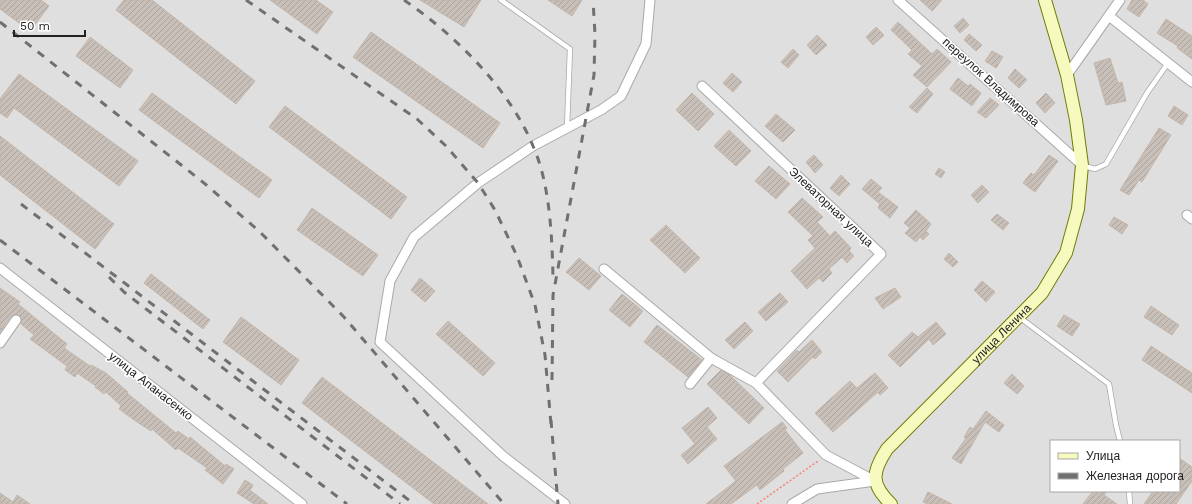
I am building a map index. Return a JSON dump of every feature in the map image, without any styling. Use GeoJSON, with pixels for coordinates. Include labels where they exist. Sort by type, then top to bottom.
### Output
{"type":"FeatureCollection","features":[{"type":"Feature","properties":{"kind":"main road","name":"улица Ленина"},"geometry":{"type":"LineString","coordinates":[[874,481],[877,464],[887,449],[1042,293],[1066,253],[1078,210],[1082,165],[1076,120],[1067,75],[1045,0]]}},
{"type":"Feature","properties":{"kind":"main road"},"geometry":{"type":"LineString","coordinates":[[874,481],[880,494],[891,504]]}},
{"type":"Feature","properties":{"kind":"street"},"geometry":{"type":"LineString","coordinates":[[564,504],[503,456],[380,342],[390,281],[414,237],[478,183],[533,146],[566,129],[588,115],[601,110],[621,96],[646,44],[650,0]]}},
{"type":"Feature","properties":{"kind":"street","name":"переулок Владимрова"},"geometry":{"type":"LineString","coordinates":[[898,0],[1082,165]]}},
{"type":"Feature","properties":{"kind":"street"},"geometry":{"type":"LineString","coordinates":[[1067,75],[1120,0]]}},
{"type":"Feature","properties":{"kind":"street"},"geometry":{"type":"LineString","coordinates":[[1109,16],[1192,82]]}},
{"type":"Feature","properties":{"kind":"street","name":"Элеваторная улица"},"geometry":{"type":"LineString","coordinates":[[702,86],[881,254],[756,383]]}},
{"type":"Feature","properties":{"kind":"street","name":"улица Апанасенко"},"geometry":{"type":"LineString","coordinates":[[0,268],[302,504]]}},
{"type":"Feature","properties":{"kind":"street"},"geometry":{"type":"LineString","coordinates":[[604,269],[712,358],[756,383],[826,455],[874,481]]}},
{"type":"Feature","properties":{"kind":"street"},"geometry":{"type":"LineString","coordinates":[[0,343],[16,320]]}},
{"type":"Feature","properties":{"kind":"street"},"geometry":{"type":"LineString","coordinates":[[690,384],[712,358]]}},
{"type":"Feature","properties":{"kind":"street"},"geometry":{"type":"LineString","coordinates":[[792,504],[817,489],[874,481]]}},
{"type":"Feature","properties":{"kind":"lane"},"geometry":{"type":"LineString","coordinates":[[501,0],[570,49],[566,129]]}},
{"type":"Feature","properties":{"kind":"lane"},"geometry":{"type":"LineString","coordinates":[[1082,165],[1095,169],[1106,164],[1147,93],[1168,63]]}},
{"type":"Feature","properties":{"kind":"lane"},"geometry":{"type":"LineString","coordinates":[[1019,317],[1109,384],[1120,440]]}},
{"type":"Feature","properties":{"kind":"lane"},"geometry":{"type":"LineString","coordinates":[[1130,492],[1130,504]]}},
{"type":"Feature","properties":{"kind":"path"},"geometry":{"type":"LineString","coordinates":[[756,504],[826,455]]}},
{"type":"Feature","properties":{"kind":"shaded area"},"geometry":{"type":"Polygon","coordinates":[[[0,0],[1192,0],[1192,504],[0,504],[0,0]]]}},
{"type":"Feature","properties":{"kind":"building"},"geometry":{"type":"Polygon","coordinates":[[[0,0],[41,0],[49,6],[30,31],[0,9],[0,0]]]}},
{"type":"Feature","properties":{"kind":"building"},"geometry":{"type":"Polygon","coordinates":[[[124,0],[152,0],[255,81],[236,104],[116,10],[124,0]]]}},
{"type":"Feature","properties":{"kind":"building"},"geometry":{"type":"Polygon","coordinates":[[[270,0],[316,0],[333,12],[317,34],[270,0]]]}},
{"type":"Feature","properties":{"kind":"building"},"geometry":{"type":"Polygon","coordinates":[[[420,0],[481,0],[464,27],[420,0]]]}},
{"type":"Feature","properties":{"kind":"building"},"geometry":{"type":"Polygon","coordinates":[[[548,0],[582,0],[572,16],[548,0]]]}},
{"type":"Feature","properties":{"kind":"building"},"geometry":{"type":"Polygon","coordinates":[[[920,0],[942,0],[932,11],[920,0]]]}},
{"type":"Feature","properties":{"kind":"building"},"geometry":{"type":"Polygon","coordinates":[[[1132,0],[1143,0],[1148,4],[1139,17],[1127,9],[1132,0]]]}},
{"type":"Feature","properties":{"kind":"building"},"geometry":{"type":"Polygon","coordinates":[[[963,18],[969,25],[960,33],[954,26],[963,18]]]}},
{"type":"Feature","properties":{"kind":"building"},"geometry":{"type":"Polygon","coordinates":[[[1166,19],[1192,36],[1192,59],[1177,48],[1178,46],[1157,33],[1166,19]]]}},
{"type":"Feature","properties":{"kind":"building"},"geometry":{"type":"Polygon","coordinates":[[[898,22],[932,54],[937,49],[951,62],[927,87],[913,75],[922,66],[908,54],[912,50],[891,30],[898,22]]]}},
{"type":"Feature","properties":{"kind":"building"},"geometry":{"type":"Polygon","coordinates":[[[876,27],[884,35],[873,45],[866,37],[876,27]]]}},
{"type":"Feature","properties":{"kind":"building"},"geometry":{"type":"Polygon","coordinates":[[[371,32],[500,123],[483,148],[353,57],[371,32]]]}},
{"type":"Feature","properties":{"kind":"building"},"geometry":{"type":"Polygon","coordinates":[[[969,34],[982,45],[976,51],[964,40],[969,34]]]}},
{"type":"Feature","properties":{"kind":"building"},"geometry":{"type":"Polygon","coordinates":[[[817,35],[827,45],[816,55],[807,45],[817,35]]]}},
{"type":"Feature","properties":{"kind":"building"},"geometry":{"type":"Polygon","coordinates":[[[90,37],[133,70],[120,88],[76,56],[90,37]]]}},
{"type":"Feature","properties":{"kind":"building"},"geometry":{"type":"Polygon","coordinates":[[[793,49],[799,55],[788,68],[781,62],[793,49]]]}},
{"type":"Feature","properties":{"kind":"building"},"geometry":{"type":"Polygon","coordinates":[[[992,51],[1003,57],[996,68],[985,61],[992,51]]]}},
{"type":"Feature","properties":{"kind":"building"},"geometry":{"type":"Polygon","coordinates":[[[1110,58],[1118,83],[1122,82],[1126,101],[1106,105],[1094,63],[1110,58]]]}},
{"type":"Feature","properties":{"kind":"building"},"geometry":{"type":"Polygon","coordinates":[[[1015,69],[1027,80],[1019,88],[1008,78],[1015,69]]]}},
{"type":"Feature","properties":{"kind":"building"},"geometry":{"type":"Polygon","coordinates":[[[732,73],[742,82],[733,92],[723,83],[732,73]]]}},
{"type":"Feature","properties":{"kind":"building"},"geometry":{"type":"Polygon","coordinates":[[[19,74],[138,161],[119,186],[14,108],[7,118],[0,113],[0,99],[19,74]]]}},
{"type":"Feature","properties":{"kind":"building"},"geometry":{"type":"Polygon","coordinates":[[[958,78],[968,86],[970,84],[981,93],[972,106],[950,89],[958,78]]]}},
{"type":"Feature","properties":{"kind":"building"},"geometry":{"type":"Polygon","coordinates":[[[927,88],[933,94],[917,113],[909,107],[927,88]]]}},
{"type":"Feature","properties":{"kind":"building"},"geometry":{"type":"Polygon","coordinates":[[[152,93],[272,180],[259,198],[139,110],[152,93]]]}},
{"type":"Feature","properties":{"kind":"building"},"geometry":{"type":"Polygon","coordinates":[[[692,93],[714,114],[698,131],[676,110],[692,93]]]}},
{"type":"Feature","properties":{"kind":"building"},"geometry":{"type":"Polygon","coordinates":[[[1046,93],[1055,103],[1045,113],[1036,103],[1046,93]]]}},
{"type":"Feature","properties":{"kind":"building"},"geometry":{"type":"Polygon","coordinates":[[[990,98],[999,105],[986,118],[977,112],[990,98]]]}},
{"type":"Feature","properties":{"kind":"building"},"geometry":{"type":"Polygon","coordinates":[[[285,106],[407,197],[391,219],[269,127],[285,106]]]}},
{"type":"Feature","properties":{"kind":"building"},"geometry":{"type":"Polygon","coordinates":[[[1174,106],[1188,115],[1182,125],[1168,116],[1174,106]]]}},
{"type":"Feature","properties":{"kind":"building"},"geometry":{"type":"Polygon","coordinates":[[[776,114],[795,130],[783,142],[765,126],[776,114]]]}},
{"type":"Feature","properties":{"kind":"building"},"geometry":{"type":"Polygon","coordinates":[[[1159,128],[1171,135],[1142,182],[1139,180],[1129,195],[1120,190],[1159,128]]]}},
{"type":"Feature","properties":{"kind":"building"},"geometry":{"type":"Polygon","coordinates":[[[729,130],[751,151],[736,166],[714,146],[729,130]]]}},
{"type":"Feature","properties":{"kind":"building"},"geometry":{"type":"Polygon","coordinates":[[[0,136],[114,224],[95,249],[0,175],[0,136]]]}},
{"type":"Feature","properties":{"kind":"building"},"geometry":{"type":"Polygon","coordinates":[[[814,155],[823,165],[815,173],[806,162],[814,155]]]}},
{"type":"Feature","properties":{"kind":"building"},"geometry":{"type":"Polygon","coordinates":[[[1049,155],[1058,161],[1035,192],[1023,183],[1031,173],[1034,175],[1049,155]]]}},
{"type":"Feature","properties":{"kind":"building"},"geometry":{"type":"Polygon","coordinates":[[[769,166],[790,184],[776,199],[755,181],[769,166]]]}},
{"type":"Feature","properties":{"kind":"building"},"geometry":{"type":"Polygon","coordinates":[[[939,168],[945,172],[941,178],[935,174],[939,168]]]}},
{"type":"Feature","properties":{"kind":"building"},"geometry":{"type":"Polygon","coordinates":[[[841,175],[850,184],[839,196],[830,188],[841,175]]]}},
{"type":"Feature","properties":{"kind":"building"},"geometry":{"type":"Polygon","coordinates":[[[871,179],[882,188],[878,192],[898,207],[890,218],[878,208],[880,204],[862,189],[871,179]]]}},
{"type":"Feature","properties":{"kind":"building"},"geometry":{"type":"Polygon","coordinates":[[[982,185],[989,192],[978,203],[971,195],[982,185]]]}},
{"type":"Feature","properties":{"kind":"building"},"geometry":{"type":"Polygon","coordinates":[[[802,198],[823,217],[817,222],[830,236],[835,231],[851,248],[849,251],[854,256],[847,263],[842,257],[829,269],[832,273],[823,282],[819,278],[807,289],[791,271],[815,248],[808,240],[813,236],[788,212],[802,198]]]}},
{"type":"Feature","properties":{"kind":"building"},"geometry":{"type":"Polygon","coordinates":[[[312,208],[378,255],[363,276],[297,230],[312,208]]]}},
{"type":"Feature","properties":{"kind":"building"},"geometry":{"type":"Polygon","coordinates":[[[916,210],[931,224],[926,231],[929,234],[923,240],[920,237],[916,242],[905,233],[910,228],[904,223],[916,210]]]}},
{"type":"Feature","properties":{"kind":"building"},"geometry":{"type":"Polygon","coordinates":[[[997,214],[1009,223],[1003,230],[991,220],[997,214]]]}},
{"type":"Feature","properties":{"kind":"building"},"geometry":{"type":"Polygon","coordinates":[[[1114,217],[1128,225],[1122,234],[1109,225],[1114,217]]]}},
{"type":"Feature","properties":{"kind":"building"},"geometry":{"type":"Polygon","coordinates":[[[666,225],[700,258],[685,273],[650,240],[666,225]]]}},
{"type":"Feature","properties":{"kind":"building"},"geometry":{"type":"Polygon","coordinates":[[[949,253],[958,262],[953,267],[944,259],[949,253]]]}},
{"type":"Feature","properties":{"kind":"building"},"geometry":{"type":"Polygon","coordinates":[[[579,258],[601,276],[589,290],[566,272],[579,258]]]}},
{"type":"Feature","properties":{"kind":"building"},"geometry":{"type":"Polygon","coordinates":[[[151,274],[210,320],[203,329],[144,283],[151,274]]]}},
{"type":"Feature","properties":{"kind":"building"},"geometry":{"type":"Polygon","coordinates":[[[420,278],[435,291],[425,302],[411,290],[420,278]]]}},
{"type":"Feature","properties":{"kind":"building"},"geometry":{"type":"Polygon","coordinates":[[[982,281],[995,292],[986,302],[974,290],[982,281]]]}},
{"type":"Feature","properties":{"kind":"building"},"geometry":{"type":"Polygon","coordinates":[[[0,288],[20,302],[18,304],[67,344],[64,348],[90,366],[91,365],[106,373],[128,392],[127,393],[176,433],[178,431],[189,439],[190,437],[225,466],[226,464],[234,469],[223,484],[205,470],[207,468],[178,448],[176,450],[152,429],[151,431],[119,409],[121,406],[106,392],[104,394],[95,387],[96,386],[77,373],[75,377],[65,370],[67,366],[30,339],[34,335],[21,324],[22,320],[19,315],[11,316],[0,332],[0,288]]]}},
{"type":"Feature","properties":{"kind":"building"},"geometry":{"type":"Polygon","coordinates":[[[895,288],[901,297],[883,309],[875,298],[895,288]]]}},
{"type":"Feature","properties":{"kind":"building"},"geometry":{"type":"Polygon","coordinates":[[[780,293],[788,302],[766,321],[758,312],[780,293]]]}},
{"type":"Feature","properties":{"kind":"building"},"geometry":{"type":"Polygon","coordinates":[[[622,294],[643,311],[630,327],[609,310],[622,294]]]}},
{"type":"Feature","properties":{"kind":"building"},"geometry":{"type":"Polygon","coordinates":[[[1151,306],[1179,325],[1172,335],[1144,317],[1151,306]]]}},
{"type":"Feature","properties":{"kind":"building"},"geometry":{"type":"Polygon","coordinates":[[[1064,315],[1080,324],[1072,336],[1057,326],[1064,315]]]}},
{"type":"Feature","properties":{"kind":"building"},"geometry":{"type":"Polygon","coordinates":[[[241,317],[299,360],[281,385],[223,342],[241,317]]]}},
{"type":"Feature","properties":{"kind":"building"},"geometry":{"type":"Polygon","coordinates":[[[448,321],[495,363],[483,376],[436,334],[448,321]]]}},
{"type":"Feature","properties":{"kind":"building"},"geometry":{"type":"Polygon","coordinates":[[[745,322],[753,331],[734,349],[725,340],[745,322]]]}},
{"type":"Feature","properties":{"kind":"building"},"geometry":{"type":"Polygon","coordinates":[[[936,322],[946,334],[933,345],[929,339],[900,367],[888,355],[912,332],[918,337],[936,322]]]}},
{"type":"Feature","properties":{"kind":"building"},"geometry":{"type":"Polygon","coordinates":[[[657,325],[702,360],[688,377],[644,342],[657,325]]]}},
{"type":"Feature","properties":{"kind":"building"},"geometry":{"type":"Polygon","coordinates":[[[812,340],[822,352],[815,359],[813,357],[788,382],[777,371],[797,350],[799,352],[812,340]]]}},
{"type":"Feature","properties":{"kind":"building"},"geometry":{"type":"Polygon","coordinates":[[[1151,346],[1192,373],[1192,393],[1142,360],[1151,346]]]}},
{"type":"Feature","properties":{"kind":"building"},"geometry":{"type":"Polygon","coordinates":[[[721,370],[730,375],[764,408],[749,424],[707,384],[721,370]]]}},
{"type":"Feature","properties":{"kind":"building"},"geometry":{"type":"Polygon","coordinates":[[[875,373],[888,388],[880,395],[878,392],[833,432],[815,413],[850,381],[857,388],[875,373]]]}},
{"type":"Feature","properties":{"kind":"building"},"geometry":{"type":"Polygon","coordinates":[[[1012,374],[1024,386],[1017,394],[1004,383],[1012,374]]]}},
{"type":"Feature","properties":{"kind":"building"},"geometry":{"type":"Polygon","coordinates":[[[322,377],[488,504],[434,504],[302,403],[322,377]]]}},
{"type":"Feature","properties":{"kind":"building"},"geometry":{"type":"Polygon","coordinates":[[[708,407],[717,418],[707,427],[717,439],[688,464],[681,455],[695,444],[682,428],[708,407]]]}},
{"type":"Feature","properties":{"kind":"building"},"geometry":{"type":"Polygon","coordinates":[[[986,411],[1004,425],[999,432],[985,422],[961,464],[952,458],[966,438],[964,437],[970,427],[973,429],[986,411]]]}},
{"type":"Feature","properties":{"kind":"building"},"geometry":{"type":"Polygon","coordinates":[[[782,422],[787,428],[785,430],[803,453],[783,469],[784,471],[760,490],[757,485],[731,504],[706,504],[736,481],[724,466],[782,422]]]}},
{"type":"Feature","properties":{"kind":"building"},"geometry":{"type":"Polygon","coordinates":[[[1180,459],[1192,467],[1192,481],[1176,504],[1144,504],[1152,492],[1180,492],[1180,459]]]}},
{"type":"Feature","properties":{"kind":"building"},"geometry":{"type":"Polygon","coordinates":[[[245,480],[253,485],[250,490],[268,504],[254,504],[237,493],[245,480]]]}},
{"type":"Feature","properties":{"kind":"building"},"geometry":{"type":"Polygon","coordinates":[[[928,492],[952,504],[928,504],[923,502],[928,492]]]}},
{"type":"Feature","properties":{"kind":"building"},"geometry":{"type":"Polygon","coordinates":[[[1092,492],[1106,492],[1104,495],[1117,504],[1083,504],[1092,492]]]}},
{"type":"Feature","properties":{"kind":"building"},"geometry":{"type":"Polygon","coordinates":[[[0,493],[13,502],[17,495],[30,504],[0,504],[0,493]]]}},
{"type":"Feature","properties":{"kind":"railway"},"geometry":{"type":"LineString","coordinates":[[246,0],[417,119],[446,146],[478,183],[495,210],[517,256],[535,305],[545,355],[551,424]]}},
{"type":"Feature","properties":{"kind":"railway"},"geometry":{"type":"LineString","coordinates":[[404,0],[442,29],[479,64],[510,104],[523,125],[539,161],[547,193],[551,228],[553,277]]}},
{"type":"Feature","properties":{"kind":"railway"},"geometry":{"type":"LineString","coordinates":[[552,380],[553,295],[594,75],[595,34],[593,0]]}},
{"type":"Feature","properties":{"kind":"railway"},"geometry":{"type":"LineString","coordinates":[[0,22],[204,183],[259,231],[344,317],[504,504]]}},
{"type":"Feature","properties":{"kind":"railway"},"geometry":{"type":"LineString","coordinates":[[21,204],[414,504]]}},
{"type":"Feature","properties":{"kind":"railway"},"geometry":{"type":"LineString","coordinates":[[0,240],[347,504]]}},
{"type":"Feature","properties":{"kind":"railway"},"geometry":{"type":"LineString","coordinates":[[109,277],[124,292],[400,504]]}},
{"type":"Feature","properties":{"kind":"railway"},"geometry":{"type":"LineString","coordinates":[[551,420],[558,504]]}}]}
